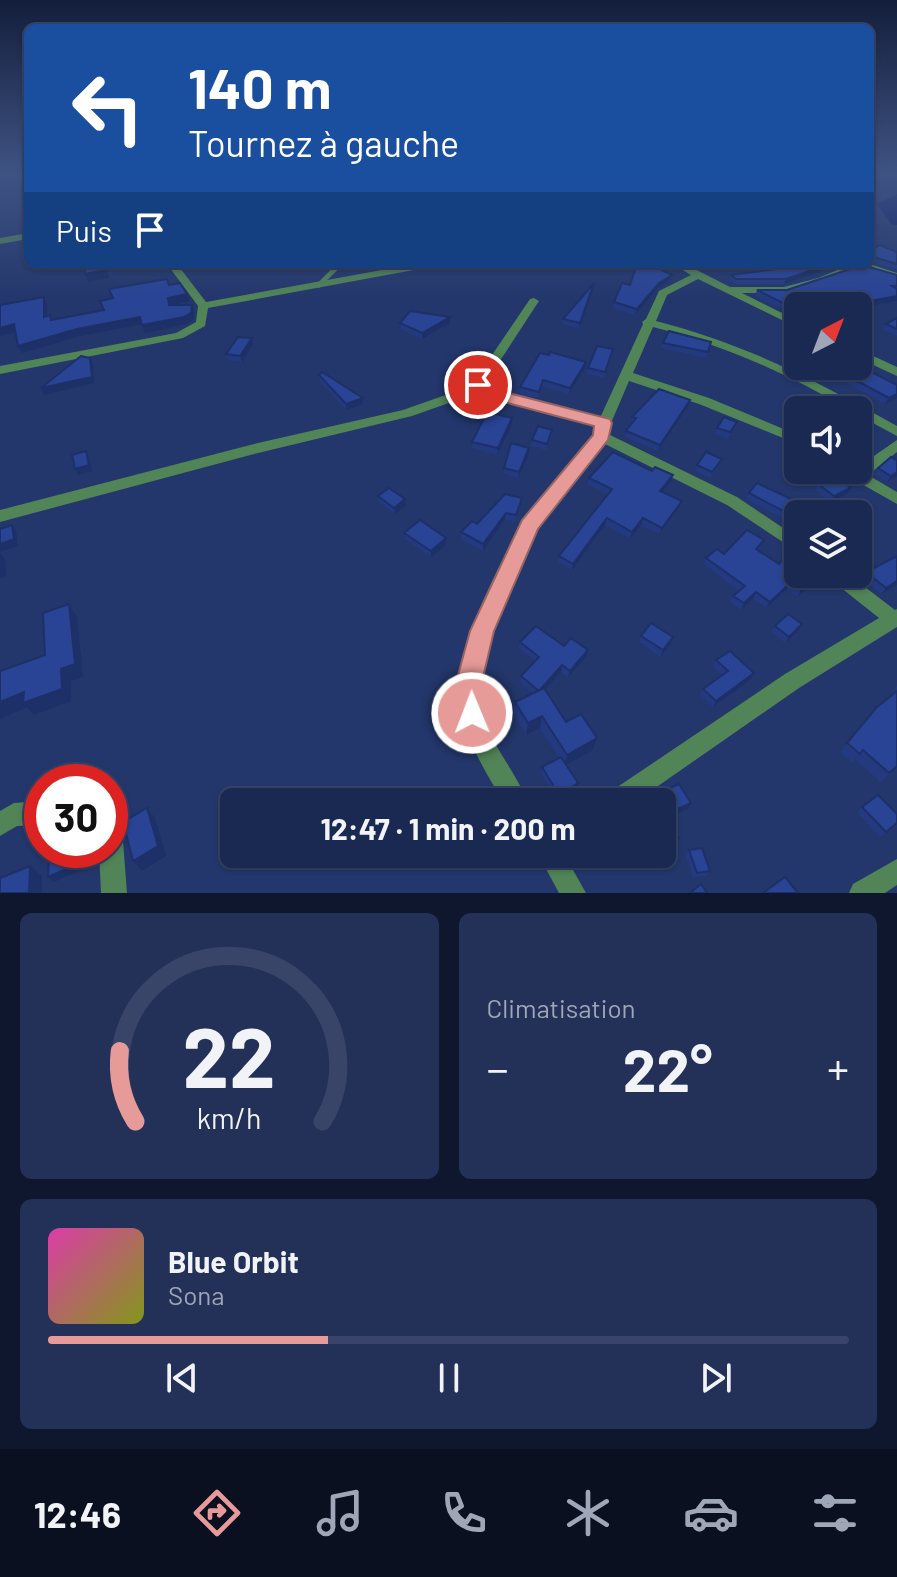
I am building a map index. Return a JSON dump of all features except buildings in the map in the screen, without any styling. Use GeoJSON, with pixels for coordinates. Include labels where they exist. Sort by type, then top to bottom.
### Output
{"type":"FeatureCollection","features":[{"type":"Feature","properties":{"kind":"street"},"geometry":{"type":"LineString","coordinates":[[0,241],[24,237]]}},
{"type":"Feature","properties":{"kind":"street"},"geometry":{"type":"LineString","coordinates":[[0,370],[179,336],[201,324],[203,306],[175,268]]}},
{"type":"Feature","properties":{"kind":"street"},"geometry":{"type":"LineString","coordinates":[[203,306],[317,288],[411,268]]}},
{"type":"Feature","properties":{"kind":"street"},"geometry":{"type":"LineString","coordinates":[[685,268],[784,318]]}},
{"type":"Feature","properties":{"kind":"street"},"geometry":{"type":"LineString","coordinates":[[726,290],[784,290],[849,268]]}},
{"type":"Feature","properties":{"kind":"street"},"geometry":{"type":"LineString","coordinates":[[867,268],[897,276]]}},
{"type":"Feature","properties":{"kind":"street"},"geometry":{"type":"LineString","coordinates":[[507,788],[472,713],[467,690],[482,631],[530,526],[602,430],[647,322],[663,293],[698,275]]}},
{"type":"Feature","properties":{"kind":"street"},"geometry":{"type":"LineString","coordinates":[[476,389],[534,301]]}},
{"type":"Feature","properties":{"kind":"street"},"geometry":{"type":"LineString","coordinates":[[647,322],[726,344],[836,396]]}},
{"type":"Feature","properties":{"kind":"street"},"geometry":{"type":"LineString","coordinates":[[872,360],[897,372]]}},
{"type":"Feature","properties":{"kind":"street"},"geometry":{"type":"LineString","coordinates":[[625,375],[704,401],[784,434]]}},
{"type":"Feature","properties":{"kind":"street"},"geometry":{"type":"LineString","coordinates":[[0,516],[258,448],[407,413],[476,389],[602,430],[732,501],[784,536]]}},
{"type":"Feature","properties":{"kind":"street"},"geometry":{"type":"LineString","coordinates":[[872,418],[897,432]]}},
{"type":"Feature","properties":{"kind":"street"},"geometry":{"type":"LineString","coordinates":[[872,461],[897,445]]}},
{"type":"Feature","properties":{"kind":"street"},"geometry":{"type":"LineString","coordinates":[[872,484],[897,499]]}},
{"type":"Feature","properties":{"kind":"street"},"geometry":{"type":"LineString","coordinates":[[635,788],[792,681],[895,618],[855,588]]}},
{"type":"Feature","properties":{"kind":"street"},"geometry":{"type":"LineString","coordinates":[[0,824],[14,815],[24,814]]}},
{"type":"Feature","properties":{"kind":"street"},"geometry":{"type":"LineString","coordinates":[[112,868],[114,893]]}},
{"type":"Feature","properties":{"kind":"street"},"geometry":{"type":"LineString","coordinates":[[558,868],[573,893]]}},
{"type":"Feature","properties":{"kind":"street"},"geometry":{"type":"LineString","coordinates":[[862,893],[897,871]]}},
{"type":"Feature","properties":{"kind":"lane"},"geometry":{"type":"LineString","coordinates":[[317,288],[336,268]]}},
{"type":"Feature","properties":{"kind":"waterway"},"geometry":{"type":"LineString","coordinates":[[894,216],[897,220]]}},
{"type":"Feature","properties":{"kind":"route"},"geometry":{"type":"LineString","coordinates":[[472,713],[467,690],[482,631],[530,526],[601,436],[604,423],[476,389],[478,385]]}}]}
